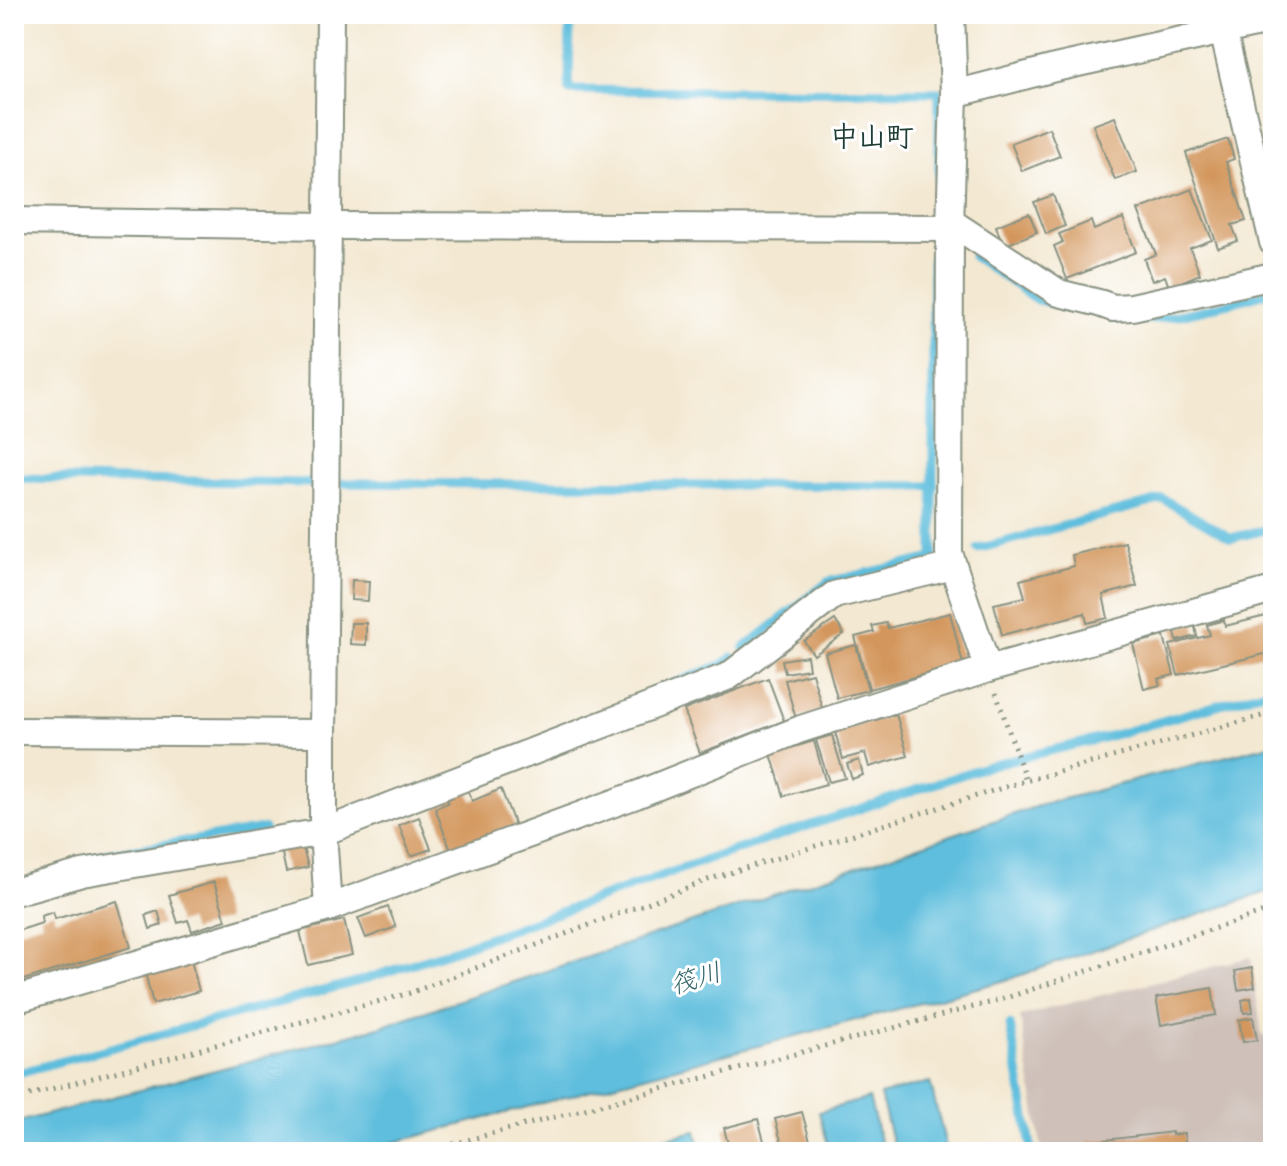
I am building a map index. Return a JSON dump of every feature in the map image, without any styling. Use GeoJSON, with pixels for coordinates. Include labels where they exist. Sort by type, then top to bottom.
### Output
{"type":"FeatureCollection","features":[{"type":"Feature","properties":{"kind":"street"},"geometry":{"type":"LineString","coordinates":[[328,908],[323,832],[323,733],[330,14]]}},
{"type":"Feature","properties":{"kind":"street"},"geometry":{"type":"LineString","coordinates":[[951,14],[954,94],[949,553],[988,669]]}},
{"type":"Feature","properties":{"kind":"street"},"geometry":{"type":"LineString","coordinates":[[954,94],[1221,23],[1273,20]]}},
{"type":"Feature","properties":{"kind":"street"},"geometry":{"type":"LineString","coordinates":[[1221,23],[1273,242]]}},
{"type":"Feature","properties":{"kind":"street"},"geometry":{"type":"LineString","coordinates":[[14,221],[329,226],[951,225],[1059,293],[1113,308],[1132,307],[1273,276]]}},
{"type":"Feature","properties":{"kind":"street"},"geometry":{"type":"LineString","coordinates":[[14,892],[82,873],[323,832],[729,676],[834,595],[953,566]]}},
{"type":"Feature","properties":{"kind":"street"},"geometry":{"type":"LineString","coordinates":[[14,1000],[328,908],[636,795],[801,729],[988,669],[1273,590]]}},
{"type":"Feature","properties":{"kind":"street"},"geometry":{"type":"LineString","coordinates":[[14,731],[323,733]]}},
{"type":"Feature","properties":{"kind":"path"},"geometry":{"type":"LineString","coordinates":[[988,669],[1025,779]]}},
{"type":"Feature","properties":{"kind":"path"},"geometry":{"type":"LineString","coordinates":[[14,1099],[410,993],[713,878],[1025,779],[1273,713]]}},
{"type":"Feature","properties":{"kind":"path"},"geometry":{"type":"LineString","coordinates":[[422,1152],[1000,1000],[1273,909]]}},
{"type":"Feature","properties":{"kind":"shaded area"},"geometry":{"type":"Polygon","coordinates":[[[1251,957],[1262,1036],[1273,1035],[1273,1152],[1042,1152],[1020,1016],[1251,957]]]}},
{"type":"Feature","properties":{"kind":"water","name":"筏川"},"geometry":{"type":"Polygon","coordinates":[[[1273,744],[1273,890],[1003,981],[358,1152],[14,1152],[14,1123],[379,1027],[1041,805],[1273,744]]]}},
{"type":"Feature","properties":{"kind":"water"},"geometry":{"type":"Polygon","coordinates":[[[930,1082],[947,1150],[895,1152],[880,1095],[930,1082]]]}},
{"type":"Feature","properties":{"kind":"water"},"geometry":{"type":"Polygon","coordinates":[[[869,1098],[883,1152],[830,1152],[819,1112],[869,1098]]]}},
{"type":"Feature","properties":{"kind":"water"},"geometry":{"type":"Polygon","coordinates":[[[696,1131],[701,1152],[665,1152],[662,1139],[696,1131]]]}},
{"type":"Feature","properties":{"kind":"building"},"geometry":{"type":"Polygon","coordinates":[[[1115,117],[1137,172],[1115,180],[1093,125],[1115,117]]]}},
{"type":"Feature","properties":{"kind":"building"},"geometry":{"type":"Polygon","coordinates":[[[1049,128],[1060,156],[1022,171],[1011,143],[1049,128]]]}},
{"type":"Feature","properties":{"kind":"building"},"geometry":{"type":"Polygon","coordinates":[[[1228,139],[1234,159],[1226,162],[1246,221],[1232,225],[1238,241],[1218,248],[1186,153],[1228,139]]]}},
{"type":"Feature","properties":{"kind":"building"},"geometry":{"type":"Polygon","coordinates":[[[1192,189],[1212,240],[1190,248],[1200,274],[1169,287],[1165,276],[1152,281],[1144,259],[1156,254],[1138,210],[1192,189]]]}},
{"type":"Feature","properties":{"kind":"building"},"geometry":{"type":"Polygon","coordinates":[[[1053,195],[1065,226],[1046,234],[1034,202],[1053,195]]]}},
{"type":"Feature","properties":{"kind":"building"},"geometry":{"type":"Polygon","coordinates":[[[1029,213],[1037,232],[1003,246],[996,226],[1029,213]]]}},
{"type":"Feature","properties":{"kind":"building"},"geometry":{"type":"Polygon","coordinates":[[[1123,218],[1136,252],[1067,279],[1054,246],[1063,242],[1059,234],[1091,221],[1094,230],[1123,218]]]}},
{"type":"Feature","properties":{"kind":"building"},"geometry":{"type":"Polygon","coordinates":[[[1125,542],[1137,586],[1103,595],[1108,618],[1087,623],[1085,613],[1002,635],[994,604],[1025,597],[1020,580],[1074,566],[1072,555],[1125,542]]]}},
{"type":"Feature","properties":{"kind":"building"},"geometry":{"type":"Polygon","coordinates":[[[352,580],[369,581],[368,601],[351,600],[352,580]]]}},
{"type":"Feature","properties":{"kind":"building"},"geometry":{"type":"Polygon","coordinates":[[[950,613],[963,664],[869,689],[855,637],[874,632],[872,626],[886,623],[888,628],[950,613]]]}},
{"type":"Feature","properties":{"kind":"building"},"geometry":{"type":"Polygon","coordinates":[[[1266,616],[1273,652],[1178,675],[1170,645],[1210,635],[1207,625],[1224,620],[1225,626],[1266,616]]]}},
{"type":"Feature","properties":{"kind":"building"},"geometry":{"type":"Polygon","coordinates":[[[835,620],[844,634],[814,655],[804,641],[835,620]]]}},
{"type":"Feature","properties":{"kind":"building"},"geometry":{"type":"Polygon","coordinates":[[[351,623],[366,623],[366,645],[350,644],[351,623]]]}},
{"type":"Feature","properties":{"kind":"building"},"geometry":{"type":"Polygon","coordinates":[[[1194,623],[1197,636],[1177,641],[1174,628],[1194,623]]]}},
{"type":"Feature","properties":{"kind":"building"},"geometry":{"type":"Polygon","coordinates":[[[1164,636],[1174,675],[1158,679],[1160,685],[1144,689],[1133,644],[1164,636]]]}},
{"type":"Feature","properties":{"kind":"building"},"geometry":{"type":"Polygon","coordinates":[[[856,645],[868,690],[837,698],[825,653],[856,645]]]}},
{"type":"Feature","properties":{"kind":"building"},"geometry":{"type":"Polygon","coordinates":[[[807,656],[809,669],[785,673],[782,660],[807,656]]]}},
{"type":"Feature","properties":{"kind":"building"},"geometry":{"type":"Polygon","coordinates":[[[812,673],[823,711],[796,719],[785,680],[812,673]]]}},
{"type":"Feature","properties":{"kind":"building"},"geometry":{"type":"Polygon","coordinates":[[[768,678],[784,721],[700,753],[684,710],[768,678]]]}},
{"type":"Feature","properties":{"kind":"building"},"geometry":{"type":"Polygon","coordinates":[[[896,714],[908,756],[869,767],[865,753],[843,759],[835,732],[896,714]]]}},
{"type":"Feature","properties":{"kind":"building"},"geometry":{"type":"Polygon","coordinates":[[[832,735],[845,778],[829,782],[816,740],[832,735]]]}},
{"type":"Feature","properties":{"kind":"building"},"geometry":{"type":"Polygon","coordinates":[[[814,741],[826,784],[784,796],[771,754],[814,741]]]}},
{"type":"Feature","properties":{"kind":"building"},"geometry":{"type":"Polygon","coordinates":[[[859,760],[863,775],[852,779],[847,764],[859,760]]]}},
{"type":"Feature","properties":{"kind":"building"},"geometry":{"type":"Polygon","coordinates":[[[467,788],[472,801],[501,789],[515,826],[451,851],[435,808],[448,803],[446,796],[467,788]]]}},
{"type":"Feature","properties":{"kind":"building"},"geometry":{"type":"Polygon","coordinates":[[[419,817],[431,849],[411,856],[399,825],[419,817]]]}},
{"type":"Feature","properties":{"kind":"building"},"geometry":{"type":"Polygon","coordinates":[[[302,844],[308,867],[286,872],[281,849],[302,844]]]}},
{"type":"Feature","properties":{"kind":"building"},"geometry":{"type":"Polygon","coordinates":[[[214,882],[226,920],[192,931],[188,920],[178,923],[169,895],[214,882]]]}},
{"type":"Feature","properties":{"kind":"building"},"geometry":{"type":"Polygon","coordinates":[[[117,901],[131,947],[20,981],[14,961],[14,932],[42,923],[41,916],[53,912],[55,919],[117,901]]]}},
{"type":"Feature","properties":{"kind":"building"},"geometry":{"type":"Polygon","coordinates":[[[388,907],[396,927],[366,938],[358,918],[388,907]]]}},
{"type":"Feature","properties":{"kind":"building"},"geometry":{"type":"Polygon","coordinates":[[[158,911],[162,925],[150,929],[146,915],[158,911]]]}},
{"type":"Feature","properties":{"kind":"building"},"geometry":{"type":"Polygon","coordinates":[[[344,920],[352,955],[308,965],[300,931],[344,920]]]}},
{"type":"Feature","properties":{"kind":"building"},"geometry":{"type":"Polygon","coordinates":[[[191,960],[199,991],[153,1004],[145,972],[191,960]]]}},
{"type":"Feature","properties":{"kind":"building"},"geometry":{"type":"Polygon","coordinates":[[[1252,968],[1255,987],[1238,990],[1235,971],[1252,968]]]}},
{"type":"Feature","properties":{"kind":"building"},"geometry":{"type":"Polygon","coordinates":[[[1212,988],[1216,1015],[1161,1025],[1156,998],[1212,988]]]}},
{"type":"Feature","properties":{"kind":"building"},"geometry":{"type":"Polygon","coordinates":[[[1251,998],[1253,1012],[1244,1013],[1242,1000],[1251,998]]]}},
{"type":"Feature","properties":{"kind":"building"},"geometry":{"type":"Polygon","coordinates":[[[1253,1017],[1257,1040],[1243,1042],[1239,1020],[1253,1017]]]}},
{"type":"Feature","properties":{"kind":"building"},"geometry":{"type":"Polygon","coordinates":[[[802,1112],[813,1152],[784,1152],[775,1119],[802,1112]]]}},
{"type":"Feature","properties":{"kind":"building"},"geometry":{"type":"Polygon","coordinates":[[[758,1119],[767,1152],[730,1152],[724,1128],[758,1119]]]}},
{"type":"Feature","properties":{"kind":"building"},"geometry":{"type":"Polygon","coordinates":[[[1172,1132],[1172,1135],[1184,1133],[1186,1152],[1089,1152],[1087,1142],[1172,1132]]]}},
{"type":"Feature","properties":{"kind":"waterway"},"geometry":{"type":"LineString","coordinates":[[570,14],[569,90],[939,92],[939,183]]}},
{"type":"Feature","properties":{"kind":"waterway"},"geometry":{"type":"LineString","coordinates":[[973,256],[1037,300],[1061,306]]}},
{"type":"Feature","properties":{"kind":"waterway"},"geometry":{"type":"LineString","coordinates":[[744,648],[828,582],[933,558],[933,259]]}},
{"type":"Feature","properties":{"kind":"waterway"},"geometry":{"type":"LineString","coordinates":[[1114,319],[1172,316],[1271,292]]}},
{"type":"Feature","properties":{"kind":"waterway"},"geometry":{"type":"LineString","coordinates":[[14,478],[311,483]]}},
{"type":"Feature","properties":{"kind":"waterway"},"geometry":{"type":"LineString","coordinates":[[343,483],[934,486]]}},
{"type":"Feature","properties":{"kind":"waterway"},"geometry":{"type":"LineString","coordinates":[[978,549],[1163,499],[1231,538],[1273,528]]}},
{"type":"Feature","properties":{"kind":"waterway"},"geometry":{"type":"LineString","coordinates":[[673,684],[724,664],[732,657]]}},
{"type":"Feature","properties":{"kind":"waterway"},"geometry":{"type":"LineString","coordinates":[[14,1074],[359,981],[994,764],[1103,738],[1273,689]]}},
{"type":"Feature","properties":{"kind":"waterway"},"geometry":{"type":"LineString","coordinates":[[82,861],[111,853],[264,829]]}},
{"type":"Feature","properties":{"kind":"waterway"},"geometry":{"type":"LineString","coordinates":[[1010,1025],[1032,1152]]}},
{"type":"Feature","properties":{"kind":"district","name":"中山町"},"geometry":{"type":"Point","coordinates":[872,137]}}]}
